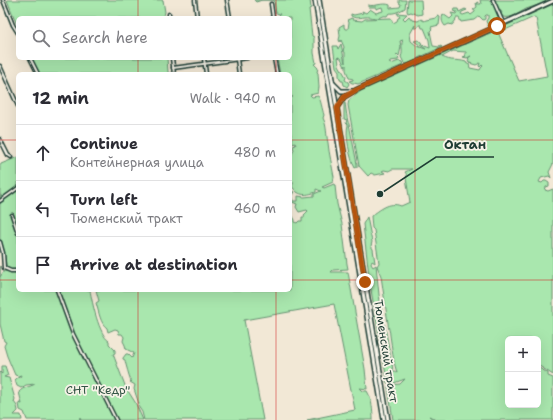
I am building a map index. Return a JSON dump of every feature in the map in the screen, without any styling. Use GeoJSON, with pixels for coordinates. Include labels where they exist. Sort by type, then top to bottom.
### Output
{"type":"FeatureCollection","features":[{"type":"Feature","properties":{"kind":"main road","name":"Тюменский тракт"},"geometry":{"type":"LineString","coordinates":[[315,0],[384,420]]}},
{"type":"Feature","properties":{"kind":"main road","name":"Тюменский тракт"},"geometry":{"type":"LineString","coordinates":[[319,0],[388,420]]}},
{"type":"Feature","properties":{"kind":"main road"},"geometry":{"type":"LineString","coordinates":[[337,108],[344,97],[356,90],[553,1]]}},
{"type":"Feature","properties":{"kind":"main road"},"geometry":{"type":"LineString","coordinates":[[333,82],[342,91],[348,92],[356,90]]}},
{"type":"Feature","properties":{"kind":"street"},"geometry":{"type":"LineString","coordinates":[[3,0],[16,30]]}},
{"type":"Feature","properties":{"kind":"street"},"geometry":{"type":"LineString","coordinates":[[195,0],[197,16]]}},
{"type":"Feature","properties":{"kind":"street"},"geometry":{"type":"LineString","coordinates":[[227,0],[230,16]]}},
{"type":"Feature","properties":{"kind":"street"},"geometry":{"type":"LineString","coordinates":[[493,0],[503,23]]}},
{"type":"Feature","properties":{"kind":"street"},"geometry":{"type":"LineString","coordinates":[[271,4],[273,16]]}},
{"type":"Feature","properties":{"kind":"street"},"geometry":{"type":"LineString","coordinates":[[31,60],[37,72]]}},
{"type":"Feature","properties":{"kind":"street"},"geometry":{"type":"LineString","coordinates":[[172,60],[174,72]]}},
{"type":"Feature","properties":{"kind":"street"},"geometry":{"type":"LineString","coordinates":[[204,60],[206,72]]}},
{"type":"Feature","properties":{"kind":"street"},"geometry":{"type":"LineString","coordinates":[[173,68],[226,60]]}},
{"type":"Feature","properties":{"kind":"street"},"geometry":{"type":"LineString","coordinates":[[237,60],[239,72]]}},
{"type":"Feature","properties":{"kind":"street"},"geometry":{"type":"LineString","coordinates":[[274,60],[277,72]]}},
{"type":"Feature","properties":{"kind":"street"},"geometry":{"type":"LineString","coordinates":[[0,66],[16,102]]}},
{"type":"Feature","properties":{"kind":"street"},"geometry":{"type":"LineString","coordinates":[[0,139],[8,155],[12,157]]}},
{"type":"Feature","properties":{"kind":"street"},"geometry":{"type":"LineString","coordinates":[[0,201],[16,189]]}},
{"type":"Feature","properties":{"kind":"street"},"geometry":{"type":"LineString","coordinates":[[12,215],[16,227]]}},
{"type":"Feature","properties":{"kind":"street"},"geometry":{"type":"LineString","coordinates":[[0,242],[3,253],[4,268],[11,271],[16,271]]}},
{"type":"Feature","properties":{"kind":"street"},"geometry":{"type":"LineString","coordinates":[[58,292],[73,334],[116,420]]}},
{"type":"Feature","properties":{"kind":"green space"},"geometry":{"type":"Polygon","coordinates":[[[7,0],[163,0],[165,12],[164,16],[16,16],[16,22],[7,0]]]}},
{"type":"Feature","properties":{"kind":"green space"},"geometry":{"type":"Polygon","coordinates":[[[274,0],[310,0],[311,8],[309,9],[312,36],[314,37],[314,53],[316,63],[314,64],[318,68],[317,72],[319,87],[318,93],[310,95],[312,97],[318,96],[321,102],[334,177],[333,182],[322,187],[324,188],[334,184],[335,186],[348,269],[333,270],[331,272],[348,272],[365,369],[367,389],[360,388],[363,391],[367,391],[369,394],[372,405],[373,420],[307,420],[355,410],[334,304],[244,320],[263,420],[144,420],[142,412],[138,406],[139,404],[134,389],[135,385],[130,382],[125,360],[123,359],[126,354],[132,358],[134,353],[126,349],[123,341],[124,337],[122,334],[119,334],[118,330],[115,329],[108,332],[99,314],[96,303],[99,301],[97,292],[292,292],[292,215],[297,223],[302,221],[302,217],[305,217],[304,215],[308,211],[299,212],[296,207],[297,204],[292,202],[292,198],[293,201],[298,201],[298,196],[314,196],[314,194],[321,191],[316,189],[316,192],[302,194],[297,192],[292,186],[294,182],[292,182],[292,154],[294,150],[293,146],[296,145],[295,143],[293,144],[292,139],[292,72],[280,72],[277,60],[292,60],[292,16],[278,16],[280,14],[276,13],[274,0]]]}},
{"type":"Feature","properties":{"kind":"green space"},"geometry":{"type":"Polygon","coordinates":[[[399,0],[406,0],[405,8],[395,13],[389,13],[387,16],[379,18],[356,18],[351,16],[351,14],[354,15],[363,13],[362,11],[366,13],[370,9],[376,13],[383,11],[382,7],[376,9],[376,7],[368,7],[368,5],[385,4],[390,5],[390,8],[400,7],[401,4],[399,3],[399,0]]]}},
{"type":"Feature","properties":{"kind":"green space"},"geometry":{"type":"Polygon","coordinates":[[[408,0],[421,0],[422,14],[418,15],[411,12],[408,13],[408,0]]]}},
{"type":"Feature","properties":{"kind":"green space"},"geometry":{"type":"Polygon","coordinates":[[[480,0],[492,0],[499,17],[498,22],[488,26],[486,21],[488,15],[486,15],[485,19],[483,20],[479,16],[474,20],[461,22],[459,18],[456,18],[452,25],[449,24],[445,26],[442,20],[443,14],[450,19],[453,16],[451,13],[456,14],[457,12],[454,11],[455,9],[458,9],[459,12],[465,9],[467,10],[461,14],[463,15],[469,13],[471,15],[475,12],[475,10],[473,10],[477,7],[476,3],[478,2],[477,4],[481,4],[480,0]]]}},
{"type":"Feature","properties":{"kind":"green space"},"geometry":{"type":"Polygon","coordinates":[[[494,0],[550,0],[515,15],[503,17],[501,14],[502,12],[494,0]]]}},
{"type":"Feature","properties":{"kind":"green space"},"geometry":{"type":"Polygon","coordinates":[[[553,4],[553,164],[549,172],[551,178],[549,176],[541,178],[539,182],[542,183],[546,181],[549,183],[549,186],[546,187],[545,190],[548,191],[553,189],[553,375],[541,367],[541,336],[505,336],[505,408],[541,408],[541,369],[548,373],[548,376],[553,378],[553,420],[437,420],[429,416],[434,420],[393,420],[388,387],[389,385],[400,384],[405,379],[394,383],[387,383],[386,376],[390,375],[386,375],[370,284],[363,224],[367,217],[375,263],[372,261],[371,264],[373,267],[376,265],[379,295],[393,370],[397,373],[394,364],[381,276],[377,266],[379,263],[371,216],[389,205],[401,206],[410,202],[406,178],[407,175],[405,172],[412,169],[384,170],[382,171],[385,173],[375,175],[371,173],[368,176],[359,166],[348,105],[349,100],[361,91],[497,30],[519,81],[547,76],[536,18],[534,17],[505,30],[503,27],[553,4]],[[453,51],[442,57],[466,62],[469,64],[470,68],[480,70],[483,66],[479,66],[480,63],[476,65],[469,63],[472,63],[468,61],[468,58],[471,56],[467,58],[463,57],[466,56],[464,54],[466,54],[466,52],[453,51]]]}},
{"type":"Feature","properties":{"kind":"green space"},"geometry":{"type":"Polygon","coordinates":[[[397,13],[407,14],[403,18],[405,20],[409,16],[412,20],[418,21],[421,19],[424,21],[436,18],[437,16],[440,17],[439,25],[431,27],[432,29],[430,31],[433,46],[442,47],[418,58],[418,60],[407,64],[404,63],[401,57],[403,40],[400,41],[401,47],[399,56],[397,54],[396,55],[399,58],[398,60],[390,61],[389,63],[391,64],[399,61],[402,62],[403,65],[358,84],[349,81],[353,79],[349,78],[346,65],[345,67],[341,58],[338,57],[339,65],[346,77],[345,80],[349,84],[347,87],[344,85],[336,67],[333,46],[337,46],[338,49],[341,44],[345,63],[345,52],[343,51],[344,47],[341,40],[340,42],[339,40],[339,27],[344,24],[345,29],[348,29],[349,22],[347,20],[352,18],[353,20],[362,21],[365,19],[391,18],[393,23],[400,17],[397,13]],[[415,25],[410,34],[411,41],[417,46],[426,49],[414,41],[418,40],[422,45],[430,48],[429,40],[424,28],[419,25],[417,28],[414,28],[415,25]]]}},
{"type":"Feature","properties":{"kind":"green space"},"geometry":{"type":"Polygon","coordinates":[[[33,60],[167,60],[168,72],[39,72],[33,60]]]}},
{"type":"Feature","properties":{"kind":"green space"},"geometry":{"type":"Polygon","coordinates":[[[344,103],[357,164],[357,167],[355,168],[348,146],[348,125],[346,123],[347,120],[344,119],[344,103]]]}},
{"type":"Feature","properties":{"kind":"green space","name":"СНТ \"Кедр\""},"geometry":{"type":"Polygon","coordinates":[[[16,158],[16,292],[90,292],[99,325],[105,338],[115,350],[115,353],[113,354],[126,388],[135,402],[143,420],[81,420],[80,417],[79,420],[27,420],[24,412],[20,410],[19,403],[22,404],[19,392],[22,389],[35,384],[26,385],[21,388],[17,386],[15,380],[21,375],[15,375],[7,356],[4,346],[6,342],[4,341],[0,324],[0,277],[4,271],[9,272],[0,239],[0,195],[1,199],[2,198],[0,193],[0,166],[1,164],[16,158]]]}},
{"type":"Feature","properties":{"kind":"green space"},"geometry":{"type":"Polygon","coordinates":[[[2,366],[5,366],[8,375],[4,377],[9,378],[15,399],[14,402],[17,406],[18,411],[14,415],[21,415],[22,420],[0,420],[0,372],[2,374],[2,366]]]}},
{"type":"Feature","properties":{"kind":"place","name":"Октан"},"geometry":{"type":"Point","coordinates":[380,194]}},
{"type":"Feature","properties":{"kind":"route"},"geometry":{"type":"LineString","coordinates":[[365,282],[337,108],[340,102],[344,97],[356,90],[497,26]]}}]}
